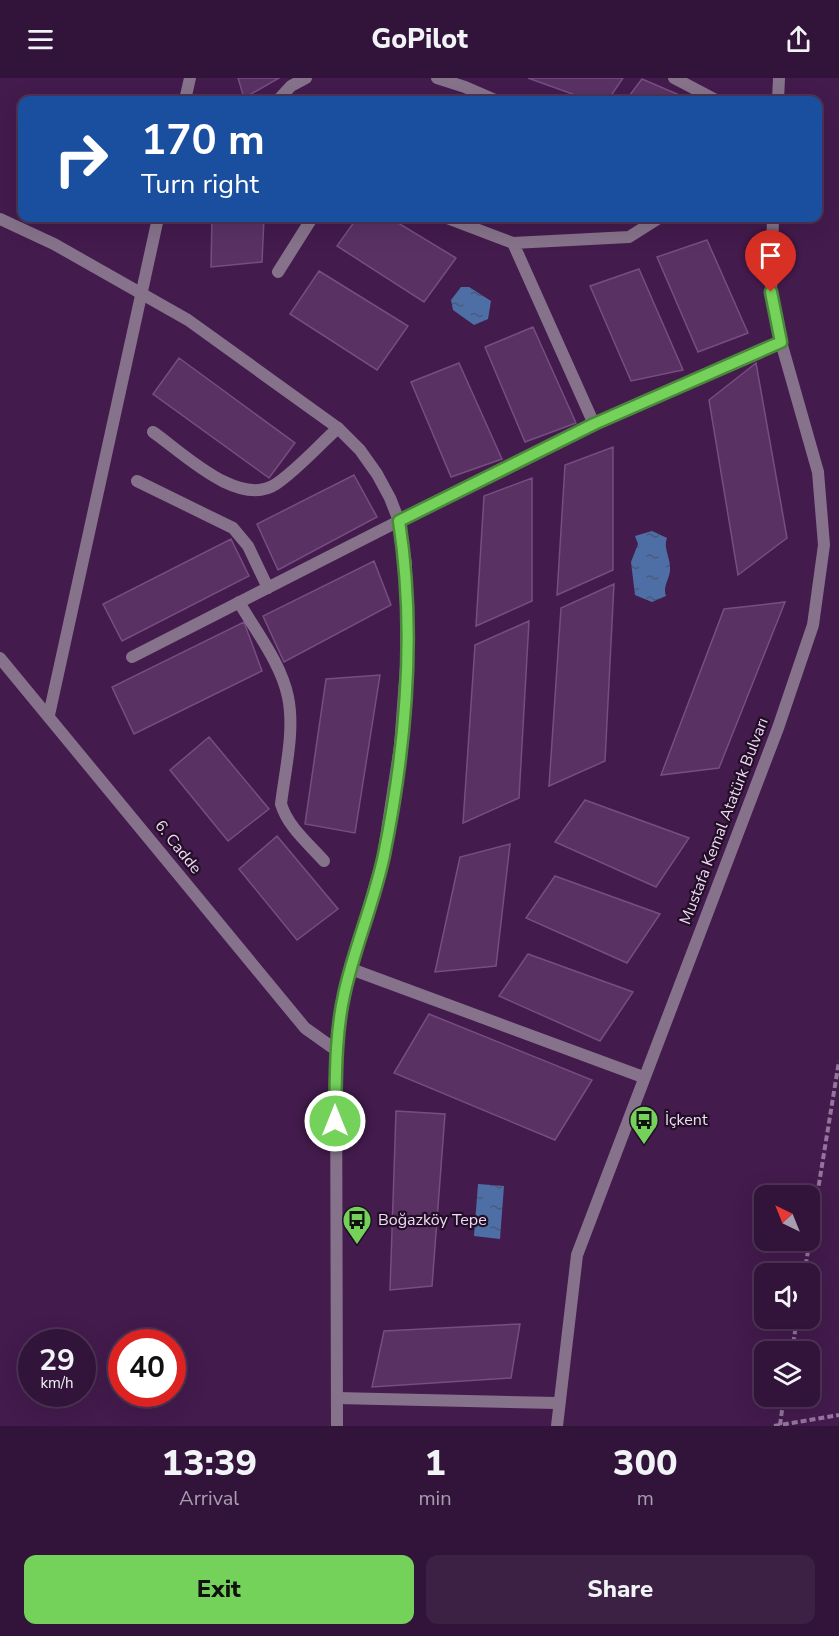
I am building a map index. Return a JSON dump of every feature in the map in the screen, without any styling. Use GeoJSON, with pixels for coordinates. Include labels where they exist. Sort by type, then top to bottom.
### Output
{"type":"FeatureCollection","features":[{"type":"Feature","properties":{"kind":"street"},"geometry":{"type":"LineString","coordinates":[[186,96],[190,78]]}},
{"type":"Feature","properties":{"kind":"street"},"geometry":{"type":"LineString","coordinates":[[282,96],[291,86],[306,78]]}},
{"type":"Feature","properties":{"kind":"street"},"geometry":{"type":"LineString","coordinates":[[437,78],[486,96]]}},
{"type":"Feature","properties":{"kind":"street"},"geometry":{"type":"LineString","coordinates":[[674,78],[708,96]]}},
{"type":"Feature","properties":{"kind":"street"},"geometry":{"type":"LineString","coordinates":[[778,96],[779,78]]}},
{"type":"Feature","properties":{"kind":"street"},"geometry":{"type":"LineString","coordinates":[[0,219],[54,244],[188,320],[338,428],[360,450],[377,474],[399,521],[406,564],[407,598],[406,666],[400,746],[383,857],[342,1005],[336,1050],[337,1426]]}},
{"type":"Feature","properties":{"kind":"street"},"geometry":{"type":"LineString","coordinates":[[49,715],[157,222]]}},
{"type":"Feature","properties":{"kind":"street"},"geometry":{"type":"LineString","coordinates":[[278,272],[309,222]]}},
{"type":"Feature","properties":{"kind":"street"},"geometry":{"type":"LineString","coordinates":[[458,222],[513,243],[629,237],[653,222]]}},
{"type":"Feature","properties":{"kind":"street","name":"Mustafa Kemal Atatürk Bulvarı"},"geometry":{"type":"LineString","coordinates":[[557,1426],[557,1403],[577,1255],[778,728],[813,625],[824,544],[818,472],[781,342],[771,292],[773,222]]}},
{"type":"Feature","properties":{"kind":"street"},"geometry":{"type":"LineString","coordinates":[[513,243],[594,424]]}},
{"type":"Feature","properties":{"kind":"street"},"geometry":{"type":"LineString","coordinates":[[132,657],[594,424],[781,342]]}},
{"type":"Feature","properties":{"kind":"street"},"geometry":{"type":"LineString","coordinates":[[153,432],[232,487],[249,491],[276,484],[338,428]]}},
{"type":"Feature","properties":{"kind":"street"},"geometry":{"type":"LineString","coordinates":[[137,482],[233,528],[248,546],[268,588]]}},
{"type":"Feature","properties":{"kind":"street"},"geometry":{"type":"LineString","coordinates":[[239,602],[279,671],[288,699],[290,725],[281,804],[293,827],[324,861]]}},
{"type":"Feature","properties":{"kind":"street","name":"6. Cadde"},"geometry":{"type":"LineString","coordinates":[[0,658],[305,1028],[336,1050]]}},
{"type":"Feature","properties":{"kind":"street"},"geometry":{"type":"LineString","coordinates":[[351,969],[643,1077]]}},
{"type":"Feature","properties":{"kind":"street"},"geometry":{"type":"LineString","coordinates":[[337,1398],[557,1403]]}},
{"type":"Feature","properties":{"kind":"path"},"geometry":{"type":"LineString","coordinates":[[819,1185],[839,1061]]}},
{"type":"Feature","properties":{"kind":"path"},"geometry":{"type":"LineString","coordinates":[[780,1425],[782,1407]]}},
{"type":"Feature","properties":{"kind":"path"},"geometry":{"type":"LineString","coordinates":[[774,1426],[839,1415]]}},
{"type":"Feature","properties":{"kind":"water"},"geometry":{"type":"Polygon","coordinates":[[[461,287],[469,287],[491,301],[488,319],[474,325],[453,310],[451,300],[461,287]]]}},
{"type":"Feature","properties":{"kind":"water"},"geometry":{"type":"Polygon","coordinates":[[[652,531],[667,538],[670,567],[665,589],[666,596],[652,602],[635,595],[631,562],[638,544],[635,536],[652,531]]]}},
{"type":"Feature","properties":{"kind":"water"},"geometry":{"type":"Polygon","coordinates":[[[478,1184],[504,1186],[500,1239],[474,1236],[478,1184]]]}},
{"type":"Feature","properties":{"kind":"building"},"geometry":{"type":"Polygon","coordinates":[[[238,78],[279,78],[248,96],[243,96],[238,78]]]}},
{"type":"Feature","properties":{"kind":"building"},"geometry":{"type":"Polygon","coordinates":[[[528,78],[623,78],[611,96],[578,96],[528,78]]]}},
{"type":"Feature","properties":{"kind":"building"},"geometry":{"type":"Polygon","coordinates":[[[642,79],[682,96],[629,96],[642,79]]]}},
{"type":"Feature","properties":{"kind":"building"},"geometry":{"type":"Polygon","coordinates":[[[212,222],[264,222],[262,262],[211,267],[212,222]]]}},
{"type":"Feature","properties":{"kind":"building"},"geometry":{"type":"Polygon","coordinates":[[[354,222],[397,222],[456,258],[424,302],[337,246],[354,222]]]}},
{"type":"Feature","properties":{"kind":"building"},"geometry":{"type":"Polygon","coordinates":[[[707,240],[748,333],[698,352],[657,257],[707,240]]]}},
{"type":"Feature","properties":{"kind":"building"},"geometry":{"type":"Polygon","coordinates":[[[639,269],[683,370],[631,381],[590,286],[639,269]]]}},
{"type":"Feature","properties":{"kind":"building"},"geometry":{"type":"Polygon","coordinates":[[[319,271],[408,326],[377,370],[290,314],[319,271]]]}},
{"type":"Feature","properties":{"kind":"building"},"geometry":{"type":"Polygon","coordinates":[[[533,327],[576,423],[525,442],[485,347],[533,327]]]}},
{"type":"Feature","properties":{"kind":"building"},"geometry":{"type":"Polygon","coordinates":[[[179,358],[295,443],[269,478],[153,394],[179,358]]]}},
{"type":"Feature","properties":{"kind":"building"},"geometry":{"type":"Polygon","coordinates":[[[459,363],[502,459],[451,477],[411,382],[459,363]]]}},
{"type":"Feature","properties":{"kind":"building"},"geometry":{"type":"Polygon","coordinates":[[[756,363],[787,538],[738,575],[709,400],[756,363]]]}},
{"type":"Feature","properties":{"kind":"building"},"geometry":{"type":"Polygon","coordinates":[[[613,447],[613,570],[557,595],[565,465],[613,447]]]}},
{"type":"Feature","properties":{"kind":"building"},"geometry":{"type":"Polygon","coordinates":[[[354,475],[377,517],[278,570],[257,524],[354,475]]]}},
{"type":"Feature","properties":{"kind":"building"},"geometry":{"type":"Polygon","coordinates":[[[532,478],[532,601],[476,626],[484,496],[532,478]]]}},
{"type":"Feature","properties":{"kind":"building"},"geometry":{"type":"Polygon","coordinates":[[[231,539],[249,576],[122,641],[103,604],[231,539]]]}},
{"type":"Feature","properties":{"kind":"building"},"geometry":{"type":"Polygon","coordinates":[[[374,561],[391,605],[284,662],[263,616],[374,561]]]}},
{"type":"Feature","properties":{"kind":"building"},"geometry":{"type":"Polygon","coordinates":[[[614,584],[605,761],[549,786],[561,608],[614,584]]]}},
{"type":"Feature","properties":{"kind":"building"},"geometry":{"type":"Polygon","coordinates":[[[785,602],[719,768],[661,775],[724,609],[785,602]]]}},
{"type":"Feature","properties":{"kind":"building"},"geometry":{"type":"Polygon","coordinates":[[[529,621],[519,798],[463,823],[475,645],[529,621]]]}},
{"type":"Feature","properties":{"kind":"building"},"geometry":{"type":"Polygon","coordinates":[[[244,622],[262,671],[134,734],[112,687],[244,622]]]}},
{"type":"Feature","properties":{"kind":"building"},"geometry":{"type":"Polygon","coordinates":[[[380,675],[355,833],[305,824],[326,679],[380,675]]]}},
{"type":"Feature","properties":{"kind":"building"},"geometry":{"type":"Polygon","coordinates":[[[209,737],[269,809],[228,841],[170,770],[209,737]]]}},
{"type":"Feature","properties":{"kind":"building"},"geometry":{"type":"Polygon","coordinates":[[[585,800],[689,838],[656,887],[555,842],[585,800]]]}},
{"type":"Feature","properties":{"kind":"building"},"geometry":{"type":"Polygon","coordinates":[[[277,836],[338,909],[297,940],[239,869],[277,836]]]}},
{"type":"Feature","properties":{"kind":"building"},"geometry":{"type":"Polygon","coordinates":[[[510,844],[496,966],[435,972],[460,857],[510,844]]]}},
{"type":"Feature","properties":{"kind":"building"},"geometry":{"type":"Polygon","coordinates":[[[555,876],[660,914],[627,963],[526,918],[555,876]]]}},
{"type":"Feature","properties":{"kind":"building"},"geometry":{"type":"Polygon","coordinates":[[[528,954],[633,992],[600,1041],[499,996],[528,954]]]}},
{"type":"Feature","properties":{"kind":"building"},"geometry":{"type":"Polygon","coordinates":[[[429,1014],[592,1080],[555,1140],[394,1073],[429,1014]]]}},
{"type":"Feature","properties":{"kind":"building"},"geometry":{"type":"Polygon","coordinates":[[[396,1111],[445,1114],[432,1286],[390,1290],[396,1111]]]}},
{"type":"Feature","properties":{"kind":"building"},"geometry":{"type":"Polygon","coordinates":[[[520,1324],[511,1378],[372,1387],[384,1331],[520,1324]]]}},
{"type":"Feature","properties":{"kind":"place","name":"İçkent"},"geometry":{"type":"Point","coordinates":[644,1146]}},
{"type":"Feature","properties":{"kind":"place","name":"Boğazköy Tepe"},"geometry":{"type":"Point","coordinates":[357,1246]}},
{"type":"Feature","properties":{"kind":"route"},"geometry":{"type":"LineString","coordinates":[[335,1121],[336,1050],[339,1023],[344,995],[383,857],[400,746],[406,666],[407,598],[406,564],[399,521],[594,424],[781,342],[771,292]]}}]}
